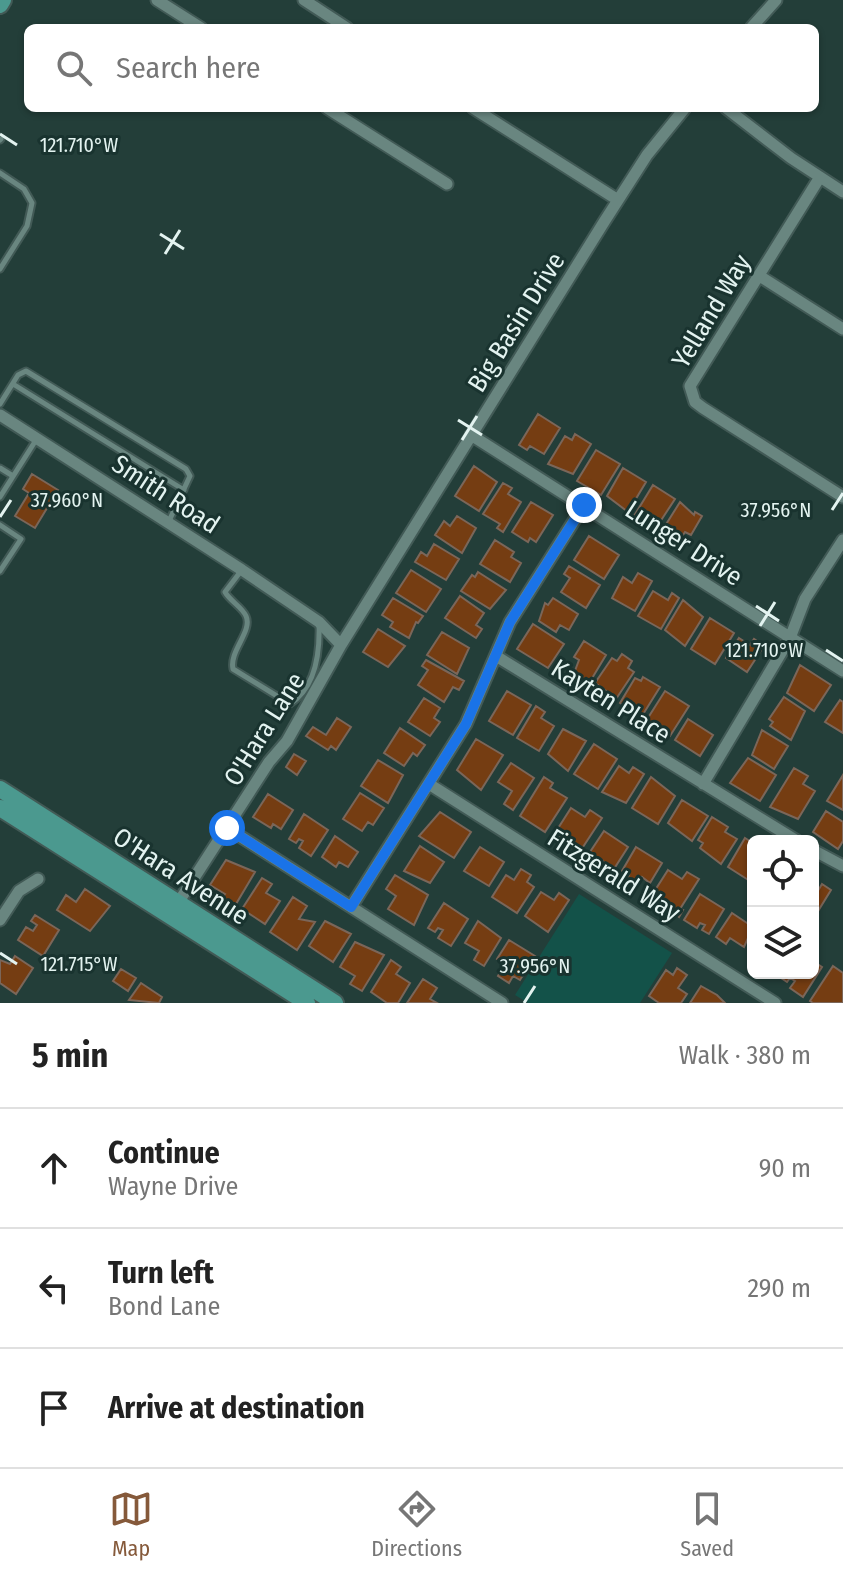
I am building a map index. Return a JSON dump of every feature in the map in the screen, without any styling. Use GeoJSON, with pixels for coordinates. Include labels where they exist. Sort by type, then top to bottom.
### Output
{"type":"FeatureCollection","features":[{"type":"Feature","properties":{"kind":"street"},"geometry":{"type":"LineString","coordinates":[[0,5],[3,0]]}},
{"type":"Feature","properties":{"kind":"street"},"geometry":{"type":"LineString","coordinates":[[157,0],[195,24]]}},
{"type":"Feature","properties":{"kind":"street"},"geometry":{"type":"LineString","coordinates":[[304,0],[341,24]]}},
{"type":"Feature","properties":{"kind":"street"},"geometry":{"type":"LineString","coordinates":[[755,24],[776,0]]}},
{"type":"Feature","properties":{"kind":"street"},"geometry":{"type":"LineString","coordinates":[[333,112],[447,184]]}},
{"type":"Feature","properties":{"kind":"street"},"geometry":{"type":"LineString","coordinates":[[479,112],[618,200]]}},
{"type":"Feature","properties":{"kind":"street","name":"Big Basin Drive"},"geometry":{"type":"LineString","coordinates":[[341,645],[618,200],[647,155],[682,112]]}},
{"type":"Feature","properties":{"kind":"street"},"geometry":{"type":"LineString","coordinates":[[731,112],[843,192]]}},
{"type":"Feature","properties":{"kind":"street","name":"Yelland Way"},"geometry":{"type":"LineString","coordinates":[[820,177],[693,378],[691,394],[703,408],[843,497]]}},
{"type":"Feature","properties":{"kind":"street"},"geometry":{"type":"LineString","coordinates":[[758,275],[843,329]]}},
{"type":"Feature","properties":{"kind":"street","name":"Smith Road"},"geometry":{"type":"LineString","coordinates":[[0,415],[38,436],[242,570],[319,622],[341,645]]}},
{"type":"Feature","properties":{"kind":"street","name":"Lunger Drive"},"geometry":{"type":"LineString","coordinates":[[471,435],[843,671]]}},
{"type":"Feature","properties":{"kind":"street"},"geometry":{"type":"LineString","coordinates":[[351,907],[466,724],[510,622],[584,505]]}},
{"type":"Feature","properties":{"kind":"street"},"geometry":{"type":"LineString","coordinates":[[703,784],[790,638],[805,599],[843,540]]}},
{"type":"Feature","properties":{"kind":"street","name":"O'Hara Lane"},"geometry":{"type":"LineString","coordinates":[[174,909],[287,741],[341,645]]}},
{"type":"Feature","properties":{"kind":"street","name":"Kayten Place"},"geometry":{"type":"LineString","coordinates":[[496,656],[787,835]]}},
{"type":"Feature","properties":{"kind":"street","name":"Fitzgerald Way"},"geometry":{"type":"LineString","coordinates":[[429,784],[775,1003]]}},
{"type":"Feature","properties":{"kind":"street","name":"O'Hara Avenue"},"geometry":{"type":"LineString","coordinates":[[0,789],[307,1003]]}},
{"type":"Feature","properties":{"kind":"street","name":"O'Hara Avenue"},"geometry":{"type":"LineString","coordinates":[[0,808],[335,1003]]}},
{"type":"Feature","properties":{"kind":"street"},"geometry":{"type":"LineString","coordinates":[[227,828],[502,1003]]}},
{"type":"Feature","properties":{"kind":"street"},"geometry":{"type":"LineString","coordinates":[[819,853],[843,866]]}},
{"type":"Feature","properties":{"kind":"street"},"geometry":{"type":"LineString","coordinates":[[0,920],[19,891],[38,879]]}},
{"type":"Feature","properties":{"kind":"lane"},"geometry":{"type":"LineString","coordinates":[[0,173],[24,189],[32,203],[27,226],[0,269]]}},
{"type":"Feature","properties":{"kind":"lane"},"geometry":{"type":"LineString","coordinates":[[0,404],[26,371],[186,469],[190,476],[168,522]]}},
{"type":"Feature","properties":{"kind":"lane"},"geometry":{"type":"LineString","coordinates":[[13,384],[184,490]]}},
{"type":"Feature","properties":{"kind":"lane"},"geometry":{"type":"LineString","coordinates":[[0,497],[38,436]]}},
{"type":"Feature","properties":{"kind":"lane"},"geometry":{"type":"LineString","coordinates":[[0,468],[13,476]]}},
{"type":"Feature","properties":{"kind":"lane"},"geometry":{"type":"LineString","coordinates":[[0,525],[21,539],[0,571]]}},
{"type":"Feature","properties":{"kind":"lane"},"geometry":{"type":"LineString","coordinates":[[242,570],[225,592],[245,614],[248,623],[230,658],[233,669],[290,704],[296,700],[319,661],[319,622]]}},
{"type":"Feature","properties":{"kind":"green space"},"geometry":{"type":"Polygon","coordinates":[[[579,894],[672,953],[640,1003],[528,1003],[515,995],[579,894]]]}},
{"type":"Feature","properties":{"kind":"building"},"geometry":{"type":"Polygon","coordinates":[[[538,414],[560,428],[544,454],[530,446],[527,450],[519,445],[538,414]]]}},
{"type":"Feature","properties":{"kind":"building"},"geometry":{"type":"Polygon","coordinates":[[[575,434],[591,444],[573,474],[548,464],[565,436],[572,440],[575,434]]]}},
{"type":"Feature","properties":{"kind":"building"},"geometry":{"type":"Polygon","coordinates":[[[596,450],[620,464],[601,495],[577,481],[596,450]]]}},
{"type":"Feature","properties":{"kind":"building"},"geometry":{"type":"Polygon","coordinates":[[[474,466],[497,482],[479,511],[455,496],[474,466]]]}},
{"type":"Feature","properties":{"kind":"building"},"geometry":{"type":"Polygon","coordinates":[[[623,468],[646,482],[628,512],[607,496],[623,468]]]}},
{"type":"Feature","properties":{"kind":"building"},"geometry":{"type":"Polygon","coordinates":[[[32,474],[58,490],[35,528],[15,516],[29,493],[23,489],[32,474]]]}},
{"type":"Feature","properties":{"kind":"building"},"geometry":{"type":"Polygon","coordinates":[[[503,483],[512,488],[508,494],[521,502],[503,532],[497,528],[500,524],[483,514],[503,483]]]}},
{"type":"Feature","properties":{"kind":"building"},"geometry":{"type":"Polygon","coordinates":[[[653,485],[675,499],[658,525],[645,517],[642,521],[634,516],[653,485]]]}},
{"type":"Feature","properties":{"kind":"building"},"geometry":{"type":"Polygon","coordinates":[[[531,502],[553,515],[536,542],[530,538],[528,542],[512,532],[531,502]]]}},
{"type":"Feature","properties":{"kind":"building"},"geometry":{"type":"Polygon","coordinates":[[[680,502],[694,515],[695,512],[702,516],[691,535],[685,532],[677,544],[660,534],[680,502]]]}},
{"type":"Feature","properties":{"kind":"building"},"geometry":{"type":"Polygon","coordinates":[[[457,516],[476,528],[462,553],[435,535],[444,521],[450,526],[457,516]]]}},
{"type":"Feature","properties":{"kind":"building"},"geometry":{"type":"Polygon","coordinates":[[[589,536],[619,555],[604,579],[574,560],[589,536]]]}},
{"type":"Feature","properties":{"kind":"building"},"geometry":{"type":"Polygon","coordinates":[[[495,540],[514,552],[511,557],[521,563],[510,582],[480,564],[495,540]]]}},
{"type":"Feature","properties":{"kind":"building"},"geometry":{"type":"Polygon","coordinates":[[[434,544],[459,559],[446,580],[415,562],[421,552],[427,556],[434,544]]]}},
{"type":"Feature","properties":{"kind":"building"},"geometry":{"type":"Polygon","coordinates":[[[569,566],[600,585],[586,608],[561,592],[570,578],[564,574],[569,566]]]}},
{"type":"Feature","properties":{"kind":"building"},"geometry":{"type":"Polygon","coordinates":[[[411,570],[441,589],[426,612],[396,593],[411,570]]]}},
{"type":"Feature","properties":{"kind":"building"},"geometry":{"type":"Polygon","coordinates":[[[478,572],[506,590],[490,609],[461,591],[472,575],[475,577],[478,572]]]}},
{"type":"Feature","properties":{"kind":"building"},"geometry":{"type":"Polygon","coordinates":[[[638,573],[652,581],[635,611],[612,598],[623,577],[632,583],[638,573]]]}},
{"type":"Feature","properties":{"kind":"building"},"geometry":{"type":"Polygon","coordinates":[[[653,591],[668,600],[672,593],[679,598],[661,629],[638,616],[653,591]]]}},
{"type":"Feature","properties":{"kind":"building"},"geometry":{"type":"Polygon","coordinates":[[[460,596],[484,613],[476,625],[482,629],[476,638],[445,618],[460,596]]]}},
{"type":"Feature","properties":{"kind":"building"},"geometry":{"type":"Polygon","coordinates":[[[393,598],[423,616],[416,622],[409,638],[390,627],[393,622],[382,615],[393,598]]]}},
{"type":"Feature","properties":{"kind":"building"},"geometry":{"type":"Polygon","coordinates":[[[553,598],[578,614],[569,630],[560,625],[556,632],[539,621],[545,603],[548,605],[553,598]]]}},
{"type":"Feature","properties":{"kind":"building"},"geometry":{"type":"Polygon","coordinates":[[[683,600],[703,617],[685,646],[665,630],[683,600]]]}},
{"type":"Feature","properties":{"kind":"building"},"geometry":{"type":"Polygon","coordinates":[[[710,618],[734,633],[715,664],[691,649],[710,618]]]}},
{"type":"Feature","properties":{"kind":"building"},"geometry":{"type":"Polygon","coordinates":[[[533,624],[564,644],[548,668],[517,649],[533,624]]]}},
{"type":"Feature","properties":{"kind":"building"},"geometry":{"type":"Polygon","coordinates":[[[378,629],[405,646],[388,667],[363,652],[378,629]]]}},
{"type":"Feature","properties":{"kind":"building"},"geometry":{"type":"Polygon","coordinates":[[[442,632],[469,648],[457,674],[427,655],[442,632]]]}},
{"type":"Feature","properties":{"kind":"building"},"geometry":{"type":"Polygon","coordinates":[[[739,638],[750,645],[754,639],[764,646],[747,672],[726,658],[739,638]]]}},
{"type":"Feature","properties":{"kind":"building"},"geometry":{"type":"Polygon","coordinates":[[[584,641],[606,655],[588,685],[573,676],[579,660],[574,657],[584,641]]]}},
{"type":"Feature","properties":{"kind":"building"},"geometry":{"type":"Polygon","coordinates":[[[622,654],[632,661],[628,668],[634,672],[614,702],[606,697],[609,693],[595,683],[612,658],[617,661],[622,654]]]}},
{"type":"Feature","properties":{"kind":"building"},"geometry":{"type":"Polygon","coordinates":[[[426,660],[464,681],[459,690],[453,687],[444,702],[418,685],[428,670],[422,666],[426,660]]]}},
{"type":"Feature","properties":{"kind":"building"},"geometry":{"type":"Polygon","coordinates":[[[800,665],[831,685],[814,711],[787,693],[800,665]]]}},
{"type":"Feature","properties":{"kind":"building"},"geometry":{"type":"Polygon","coordinates":[[[643,677],[660,687],[642,716],[620,703],[635,678],[641,681],[643,677]]]}},
{"type":"Feature","properties":{"kind":"building"},"geometry":{"type":"Polygon","coordinates":[[[507,691],[531,705],[513,735],[489,721],[507,691]]]}},
{"type":"Feature","properties":{"kind":"building"},"geometry":{"type":"Polygon","coordinates":[[[665,691],[689,706],[670,736],[646,721],[665,691]]]}},
{"type":"Feature","properties":{"kind":"building"},"geometry":{"type":"Polygon","coordinates":[[[784,697],[805,711],[791,740],[770,726],[773,722],[769,719],[784,697]]]}},
{"type":"Feature","properties":{"kind":"building"},"geometry":{"type":"Polygon","coordinates":[[[424,698],[440,708],[434,718],[440,722],[430,736],[408,722],[424,698]]]}},
{"type":"Feature","properties":{"kind":"building"},"geometry":{"type":"Polygon","coordinates":[[[840,700],[843,702],[843,733],[825,722],[840,700]]]}},
{"type":"Feature","properties":{"kind":"building"},"geometry":{"type":"Polygon","coordinates":[[[536,706],[545,712],[541,718],[554,726],[539,751],[517,738],[536,706]]]}},
{"type":"Feature","properties":{"kind":"building"},"geometry":{"type":"Polygon","coordinates":[[[337,718],[351,727],[336,750],[331,746],[328,750],[306,736],[313,727],[326,735],[337,718]]]}},
{"type":"Feature","properties":{"kind":"building"},"geometry":{"type":"Polygon","coordinates":[[[688,719],[713,735],[700,756],[675,740],[688,719]]]}},
{"type":"Feature","properties":{"kind":"building"},"geometry":{"type":"Polygon","coordinates":[[[400,728],[425,745],[417,756],[413,753],[404,766],[384,753],[400,728]]]}},
{"type":"Feature","properties":{"kind":"building"},"geometry":{"type":"Polygon","coordinates":[[[563,729],[586,741],[568,771],[548,754],[563,729]]]}},
{"type":"Feature","properties":{"kind":"building"},"geometry":{"type":"Polygon","coordinates":[[[762,730],[788,746],[774,769],[752,755],[762,730]]]}},
{"type":"Feature","properties":{"kind":"building"},"geometry":{"type":"Polygon","coordinates":[[[476,739],[503,755],[481,790],[457,770],[476,739]]]}},
{"type":"Feature","properties":{"kind":"building"},"geometry":{"type":"Polygon","coordinates":[[[594,744],[617,759],[598,789],[574,774],[594,744]]]}},
{"type":"Feature","properties":{"kind":"building"},"geometry":{"type":"Polygon","coordinates":[[[294,754],[306,761],[297,775],[286,767],[294,754]]]}},
{"type":"Feature","properties":{"kind":"building"},"geometry":{"type":"Polygon","coordinates":[[[748,758],[776,775],[760,801],[730,783],[748,758]]]}},
{"type":"Feature","properties":{"kind":"building"},"geometry":{"type":"Polygon","coordinates":[[[378,760],[403,775],[388,803],[361,786],[378,760]]]}},
{"type":"Feature","properties":{"kind":"building"},"geometry":{"type":"Polygon","coordinates":[[[511,763],[534,778],[513,810],[504,804],[512,791],[498,782],[511,763]]]}},
{"type":"Feature","properties":{"kind":"building"},"geometry":{"type":"Polygon","coordinates":[[[619,766],[629,773],[633,767],[644,774],[626,803],[602,792],[619,766]]]}},
{"type":"Feature","properties":{"kind":"building"},"geometry":{"type":"Polygon","coordinates":[[[794,768],[808,776],[803,784],[815,791],[798,819],[770,807],[794,768]]]}},
{"type":"Feature","properties":{"kind":"building"},"geometry":{"type":"Polygon","coordinates":[[[843,775],[843,810],[827,801],[843,775]]]}},
{"type":"Feature","properties":{"kind":"building"},"geometry":{"type":"Polygon","coordinates":[[[544,777],[553,783],[550,788],[567,798],[545,832],[520,816],[544,777]]]}},
{"type":"Feature","properties":{"kind":"building"},"geometry":{"type":"Polygon","coordinates":[[[651,777],[675,796],[658,824],[632,808],[651,777]]]}},
{"type":"Feature","properties":{"kind":"building"},"geometry":{"type":"Polygon","coordinates":[[[360,793],[384,808],[373,825],[368,822],[362,831],[343,819],[360,793]]]}},
{"type":"Feature","properties":{"kind":"building"},"geometry":{"type":"Polygon","coordinates":[[[268,794],[293,810],[281,829],[273,824],[271,828],[253,817],[268,794]]]}},
{"type":"Feature","properties":{"kind":"building"},"geometry":{"type":"Polygon","coordinates":[[[682,800],[708,816],[692,841],[668,823],[682,800]]]}},
{"type":"Feature","properties":{"kind":"building"},"geometry":{"type":"Polygon","coordinates":[[[571,808],[585,817],[590,810],[602,818],[579,853],[555,833],[571,808]]]}},
{"type":"Feature","properties":{"kind":"building"},"geometry":{"type":"Polygon","coordinates":[[[826,811],[843,822],[843,841],[838,849],[813,832],[826,811]]]}},
{"type":"Feature","properties":{"kind":"building"},"geometry":{"type":"Polygon","coordinates":[[[440,812],[471,832],[454,858],[419,836],[440,812]]]}},
{"type":"Feature","properties":{"kind":"building"},"geometry":{"type":"Polygon","coordinates":[[[304,814],[328,830],[311,856],[299,848],[303,841],[299,839],[296,843],[289,839],[304,814]]]}},
{"type":"Feature","properties":{"kind":"building"},"geometry":{"type":"Polygon","coordinates":[[[712,817],[728,827],[725,832],[737,839],[721,864],[700,848],[703,843],[698,840],[712,817]]]}},
{"type":"Feature","properties":{"kind":"building"},"geometry":{"type":"Polygon","coordinates":[[[604,831],[628,847],[612,872],[603,861],[600,867],[586,858],[604,831]]]}},
{"type":"Feature","properties":{"kind":"building"},"geometry":{"type":"Polygon","coordinates":[[[335,836],[358,852],[348,867],[339,862],[336,867],[322,857],[335,836]]]}},
{"type":"Feature","properties":{"kind":"building"},"geometry":{"type":"Polygon","coordinates":[[[745,838],[747,839],[747,879],[728,867],[745,838]]]}},
{"type":"Feature","properties":{"kind":"building"},"geometry":{"type":"Polygon","coordinates":[[[420,846],[444,862],[430,883],[404,871],[420,846]]]}},
{"type":"Feature","properties":{"kind":"building"},"geometry":{"type":"Polygon","coordinates":[[[480,847],[504,862],[489,886],[464,871],[480,847]]]}},
{"type":"Feature","properties":{"kind":"building"},"geometry":{"type":"Polygon","coordinates":[[[636,847],[662,863],[650,883],[642,877],[635,889],[624,883],[629,875],[622,871],[636,847]]]}},
{"type":"Feature","properties":{"kind":"building"},"geometry":{"type":"Polygon","coordinates":[[[226,860],[255,872],[233,909],[220,901],[225,894],[210,885],[226,860]]]}},
{"type":"Feature","properties":{"kind":"building"},"geometry":{"type":"Polygon","coordinates":[[[521,869],[531,875],[527,882],[534,887],[517,913],[492,897],[506,875],[514,880],[521,869]]]}},
{"type":"Feature","properties":{"kind":"building"},"geometry":{"type":"Polygon","coordinates":[[[668,870],[682,879],[687,872],[699,879],[680,909],[683,910],[679,917],[652,895],[668,870]]]}},
{"type":"Feature","properties":{"kind":"building"},"geometry":{"type":"Polygon","coordinates":[[[395,875],[428,895],[414,925],[388,909],[396,896],[386,889],[395,875]]]}},
{"type":"Feature","properties":{"kind":"building"},"geometry":{"type":"Polygon","coordinates":[[[262,878],[272,884],[266,893],[280,901],[265,924],[242,909],[262,878]]]}},
{"type":"Feature","properties":{"kind":"building"},"geometry":{"type":"Polygon","coordinates":[[[822,884],[831,890],[819,910],[819,907],[822,884]]]}},
{"type":"Feature","properties":{"kind":"building"},"geometry":{"type":"Polygon","coordinates":[[[85,889],[110,906],[90,931],[57,910],[66,895],[76,902],[85,889]]]}},
{"type":"Feature","properties":{"kind":"building"},"geometry":{"type":"Polygon","coordinates":[[[541,892],[554,900],[559,893],[569,900],[548,932],[525,916],[541,892]]]}},
{"type":"Feature","properties":{"kind":"building"},"geometry":{"type":"Polygon","coordinates":[[[700,894],[724,909],[709,934],[702,930],[705,925],[700,923],[697,928],[684,920],[700,894]]]}},
{"type":"Feature","properties":{"kind":"building"},"geometry":{"type":"Polygon","coordinates":[[[293,897],[307,906],[299,919],[315,922],[297,950],[270,932],[293,897]]]}},
{"type":"Feature","properties":{"kind":"building"},"geometry":{"type":"Polygon","coordinates":[[[444,903],[468,919],[451,946],[438,938],[443,930],[438,928],[435,932],[428,928],[444,903]]]}},
{"type":"Feature","properties":{"kind":"building"},"geometry":{"type":"Polygon","coordinates":[[[732,913],[747,923],[744,947],[730,938],[726,944],[716,937],[732,913]]]}},
{"type":"Feature","properties":{"kind":"building"},"geometry":{"type":"Polygon","coordinates":[[[35,915],[59,930],[43,956],[18,940],[26,927],[33,931],[37,925],[31,921],[35,915]]]}},
{"type":"Feature","properties":{"kind":"building"},"geometry":{"type":"Polygon","coordinates":[[[325,921],[351,934],[333,962],[309,946],[325,921]]]}},
{"type":"Feature","properties":{"kind":"building"},"geometry":{"type":"Polygon","coordinates":[[[478,921],[501,938],[484,966],[474,960],[479,951],[465,943],[478,921]]]}},
{"type":"Feature","properties":{"kind":"building"},"geometry":{"type":"Polygon","coordinates":[[[509,940],[535,956],[520,980],[513,976],[509,983],[498,976],[505,964],[497,959],[509,940]]]}},
{"type":"Feature","properties":{"kind":"building"},"geometry":{"type":"Polygon","coordinates":[[[355,942],[384,955],[362,991],[350,984],[355,976],[340,967],[355,942]]]}},
{"type":"Feature","properties":{"kind":"building"},"geometry":{"type":"Polygon","coordinates":[[[15,956],[33,968],[16,994],[0,983],[0,960],[10,964],[15,956]]]}},
{"type":"Feature","properties":{"kind":"building"},"geometry":{"type":"Polygon","coordinates":[[[391,960],[401,967],[396,974],[410,983],[398,1003],[387,1003],[371,992],[391,960]]]}},
{"type":"Feature","properties":{"kind":"building"},"geometry":{"type":"Polygon","coordinates":[[[833,966],[843,973],[843,1003],[813,1003],[810,1001],[833,966]]]}},
{"type":"Feature","properties":{"kind":"building"},"geometry":{"type":"Polygon","coordinates":[[[677,968],[687,975],[678,988],[687,994],[681,1003],[659,1003],[649,996],[666,970],[673,975],[677,968]]]}},
{"type":"Feature","properties":{"kind":"building"},"geometry":{"type":"Polygon","coordinates":[[[121,969],[136,978],[128,991],[113,981],[121,969]]]}},
{"type":"Feature","properties":{"kind":"building"},"geometry":{"type":"Polygon","coordinates":[[[423,979],[437,988],[430,999],[437,1003],[407,1003],[423,979]]]}},
{"type":"Feature","properties":{"kind":"building"},"geometry":{"type":"Polygon","coordinates":[[[792,979],[814,979],[803,997],[790,988],[795,981],[792,979]]]}},
{"type":"Feature","properties":{"kind":"building"},"geometry":{"type":"Polygon","coordinates":[[[141,983],[162,997],[159,1003],[129,1000],[141,983]]]}},
{"type":"Feature","properties":{"kind":"building"},"geometry":{"type":"Polygon","coordinates":[[[701,986],[717,995],[725,1003],[690,1003],[701,986]]]}},
{"type":"Feature","properties":{"kind":"route"},"geometry":{"type":"LineString","coordinates":[[227,828],[351,907],[466,724],[510,622],[584,505]]}}]}
